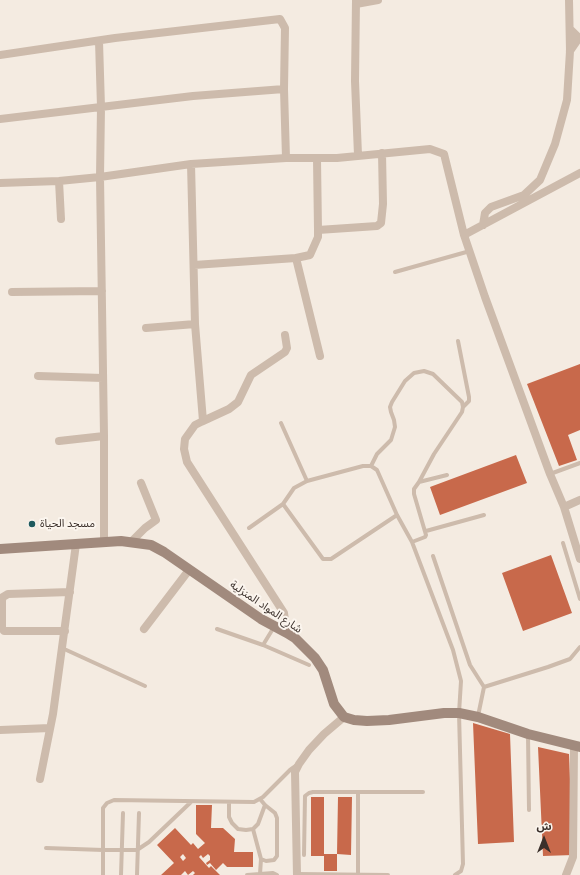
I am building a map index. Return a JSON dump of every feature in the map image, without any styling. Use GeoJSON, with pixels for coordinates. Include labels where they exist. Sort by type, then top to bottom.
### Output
{"type":"FeatureCollection","features":[{"type":"Feature","properties":{"kind":"street"},"geometry":{"type":"LineString","coordinates":[[358,155],[354,81],[356,2],[378,0]]}},
{"type":"Feature","properties":{"kind":"street"},"geometry":{"type":"LineString","coordinates":[[484,225],[484,213],[490,207],[524,195],[540,180],[554,144],[567,100],[570,51],[569,0]]}},
{"type":"Feature","properties":{"kind":"street"},"geometry":{"type":"LineString","coordinates":[[0,55],[99,41],[280,19],[284,28],[286,158]]}},
{"type":"Feature","properties":{"kind":"street"},"geometry":{"type":"LineString","coordinates":[[570,29],[580,38],[570,51]]}},
{"type":"Feature","properties":{"kind":"street"},"geometry":{"type":"LineString","coordinates":[[99,41],[102,108],[100,177],[104,542]]}},
{"type":"Feature","properties":{"kind":"street"},"geometry":{"type":"LineString","coordinates":[[0,119],[193,96],[284,89]]}},
{"type":"Feature","properties":{"kind":"street"},"geometry":{"type":"LineString","coordinates":[[0,183],[59,181],[100,177],[192,164],[286,158],[317,159],[430,149],[444,154],[464,236],[550,474],[564,507],[580,558]]}},
{"type":"Feature","properties":{"kind":"street"},"geometry":{"type":"LineString","coordinates":[[318,230],[377,226],[382,223],[382,153]]}},
{"type":"Feature","properties":{"kind":"street"},"geometry":{"type":"LineString","coordinates":[[194,265],[296,258],[310,255],[318,237],[317,159]]}},
{"type":"Feature","properties":{"kind":"street"},"geometry":{"type":"LineString","coordinates":[[192,164],[195,324],[203,421]]}},
{"type":"Feature","properties":{"kind":"street"},"geometry":{"type":"LineString","coordinates":[[464,236],[580,173]]}},
{"type":"Feature","properties":{"kind":"street"},"geometry":{"type":"LineString","coordinates":[[59,181],[61,220]]}},
{"type":"Feature","properties":{"kind":"street"},"geometry":{"type":"LineString","coordinates":[[296,258],[320,356]]}},
{"type":"Feature","properties":{"kind":"street"},"geometry":{"type":"LineString","coordinates":[[12,292],[102,291]]}},
{"type":"Feature","properties":{"kind":"street"},"geometry":{"type":"LineString","coordinates":[[146,328],[195,324]]}},
{"type":"Feature","properties":{"kind":"street"},"geometry":{"type":"LineString","coordinates":[[285,335],[287,348],[285,352],[251,375],[238,402],[229,409],[195,425],[185,439],[184,449],[187,462],[284,613],[287,633]]}},
{"type":"Feature","properties":{"kind":"street"},"geometry":{"type":"LineString","coordinates":[[38,376],[103,378]]}},
{"type":"Feature","properties":{"kind":"street"},"geometry":{"type":"LineString","coordinates":[[59,441],[104,436]]}},
{"type":"Feature","properties":{"kind":"street"},"geometry":{"type":"LineString","coordinates":[[132,542],[145,528],[156,520],[141,483]]}},
{"type":"Feature","properties":{"kind":"street"},"geometry":{"type":"LineString","coordinates":[[564,507],[580,500]]}},
{"type":"Feature","properties":{"kind":"street","name":"شارع المواد المنزلية"},"geometry":{"type":"LineString","coordinates":[[0,548],[121,541],[151,545],[164,552],[274,627],[287,633],[315,658],[325,676],[334,704],[344,717]]}},
{"type":"Feature","properties":{"kind":"street"},"geometry":{"type":"LineString","coordinates":[[40,779],[53,714],[76,544]]}},
{"type":"Feature","properties":{"kind":"street"},"geometry":{"type":"LineString","coordinates":[[144,629],[189,570]]}},
{"type":"Feature","properties":{"kind":"street"},"geometry":{"type":"LineString","coordinates":[[65,631],[4,630],[2,628],[2,600],[3,597],[8,594],[70,592]]}},
{"type":"Feature","properties":{"kind":"street"},"geometry":{"type":"LineString","coordinates":[[297,875],[295,772],[309,750],[324,734],[344,717],[354,720],[372,721],[444,713],[459,713],[478,717],[528,734],[577,747],[573,857],[566,875]]}},
{"type":"Feature","properties":{"kind":"street"},"geometry":{"type":"LineString","coordinates":[[0,730],[50,728]]}},
{"type":"Feature","properties":{"kind":"lane"},"geometry":{"type":"LineString","coordinates":[[395,272],[470,251]]}},
{"type":"Feature","properties":{"kind":"lane"},"geometry":{"type":"LineString","coordinates":[[458,341],[469,397],[467,405],[463,407]]}},
{"type":"Feature","properties":{"kind":"lane"},"geometry":{"type":"LineString","coordinates":[[371,466],[377,454],[391,440],[395,427],[394,420],[390,412],[392,402],[405,381],[414,373],[424,371],[433,374],[462,402],[462,412],[434,454],[420,482],[414,489],[414,494],[426,535],[425,538],[412,542]]}},
{"type":"Feature","properties":{"kind":"lane"},"geometry":{"type":"LineString","coordinates":[[281,423],[307,481]]}},
{"type":"Feature","properties":{"kind":"lane"},"geometry":{"type":"LineString","coordinates":[[550,474],[580,463]]}},
{"type":"Feature","properties":{"kind":"lane"},"geometry":{"type":"LineString","coordinates":[[249,528],[283,504],[294,488],[307,481],[363,466],[371,466],[378,470],[412,542],[453,650],[461,681],[459,713],[463,864],[461,872],[455,875]]}},
{"type":"Feature","properties":{"kind":"lane"},"geometry":{"type":"LineString","coordinates":[[420,482],[447,475]]}},
{"type":"Feature","properties":{"kind":"lane"},"geometry":{"type":"LineString","coordinates":[[283,504],[323,559],[331,559],[398,515]]}},
{"type":"Feature","properties":{"kind":"lane"},"geometry":{"type":"LineString","coordinates":[[426,531],[484,515]]}},
{"type":"Feature","properties":{"kind":"lane"},"geometry":{"type":"LineString","coordinates":[[564,543],[580,599]]}},
{"type":"Feature","properties":{"kind":"lane"},"geometry":{"type":"LineString","coordinates":[[433,556],[470,665],[484,688],[478,717]]}},
{"type":"Feature","properties":{"kind":"lane"},"geometry":{"type":"LineString","coordinates":[[263,645],[274,627]]}},
{"type":"Feature","properties":{"kind":"lane"},"geometry":{"type":"LineString","coordinates":[[217,629],[263,645],[309,665]]}},
{"type":"Feature","properties":{"kind":"lane"},"geometry":{"type":"LineString","coordinates":[[484,688],[570,659],[580,647]]}},
{"type":"Feature","properties":{"kind":"lane"},"geometry":{"type":"LineString","coordinates":[[62,648],[145,686]]}},
{"type":"Feature","properties":{"kind":"lane"},"geometry":{"type":"LineString","coordinates":[[528,734],[529,810]]}},
{"type":"Feature","properties":{"kind":"lane"},"geometry":{"type":"LineString","coordinates":[[103,875],[103,808],[107,803],[114,800],[254,802],[260,799],[290,770],[299,764]]}},
{"type":"Feature","properties":{"kind":"lane"},"geometry":{"type":"LineString","coordinates":[[304,855],[305,796],[309,793],[423,792]]}},
{"type":"Feature","properties":{"kind":"lane"},"geometry":{"type":"LineString","coordinates":[[358,793],[358,874]]}},
{"type":"Feature","properties":{"kind":"lane"},"geometry":{"type":"LineString","coordinates":[[260,799],[275,813],[277,818],[278,856],[274,860],[266,861],[261,859]]}},
{"type":"Feature","properties":{"kind":"lane"},"geometry":{"type":"LineString","coordinates":[[46,848],[137,850],[150,842],[185,806],[192,802]]}},
{"type":"Feature","properties":{"kind":"lane"},"geometry":{"type":"LineString","coordinates":[[229,802],[229,817],[232,823],[238,829],[246,830],[253,829],[258,824],[265,805]]}},
{"type":"Feature","properties":{"kind":"lane"},"geometry":{"type":"LineString","coordinates":[[121,875],[123,813]]}},
{"type":"Feature","properties":{"kind":"lane"},"geometry":{"type":"LineString","coordinates":[[137,875],[139,813]]}},
{"type":"Feature","properties":{"kind":"lane"},"geometry":{"type":"LineString","coordinates":[[253,829],[261,859],[260,874]]}},
{"type":"Feature","properties":{"kind":"lane"},"geometry":{"type":"LineString","coordinates":[[247,875],[273,872],[277,875]]}},
{"type":"Feature","properties":{"kind":"lane"},"geometry":{"type":"LineString","coordinates":[[297,875],[388,875]]}},
{"type":"Feature","properties":{"kind":"building"},"geometry":{"type":"Polygon","coordinates":[[[580,364],[580,430],[568,435],[577,460],[559,466],[527,384],[580,364]]]}},
{"type":"Feature","properties":{"kind":"building"},"geometry":{"type":"Polygon","coordinates":[[[516,455],[527,483],[440,515],[430,487],[516,455]]]}},
{"type":"Feature","properties":{"kind":"building"},"geometry":{"type":"Polygon","coordinates":[[[551,555],[572,613],[523,631],[502,573],[551,555]]]}},
{"type":"Feature","properties":{"kind":"building"},"geometry":{"type":"Polygon","coordinates":[[[473,723],[510,734],[514,842],[478,844],[473,723]]]}},
{"type":"Feature","properties":{"kind":"building"},"geometry":{"type":"Polygon","coordinates":[[[538,747],[569,754],[573,855],[543,856],[538,747]]]}},
{"type":"Feature","properties":{"kind":"building"},"geometry":{"type":"Polygon","coordinates":[[[311,797],[324,797],[324,854],[337,854],[337,871],[324,871],[324,856],[311,856],[311,797]]]}},
{"type":"Feature","properties":{"kind":"building"},"geometry":{"type":"Polygon","coordinates":[[[338,797],[352,797],[351,855],[337,854],[338,797]]]}},
{"type":"Feature","properties":{"kind":"building"},"geometry":{"type":"Polygon","coordinates":[[[196,805],[212,805],[211,828],[223,828],[235,839],[234,852],[253,852],[253,867],[227,867],[223,863],[216,870],[210,863],[207,865],[206,863],[210,860],[210,856],[208,854],[203,858],[201,855],[199,857],[209,868],[211,866],[220,875],[193,875],[195,873],[193,871],[188,875],[185,871],[181,875],[161,875],[174,863],[157,845],[175,828],[191,845],[193,843],[198,849],[205,843],[196,834],[196,805]],[[183,854],[180,857],[183,861],[186,858],[183,854]]]}},
{"type":"Feature","properties":{"kind":"place","name":"مسجد الحياة"},"geometry":{"type":"Point","coordinates":[32,524]}}]}
